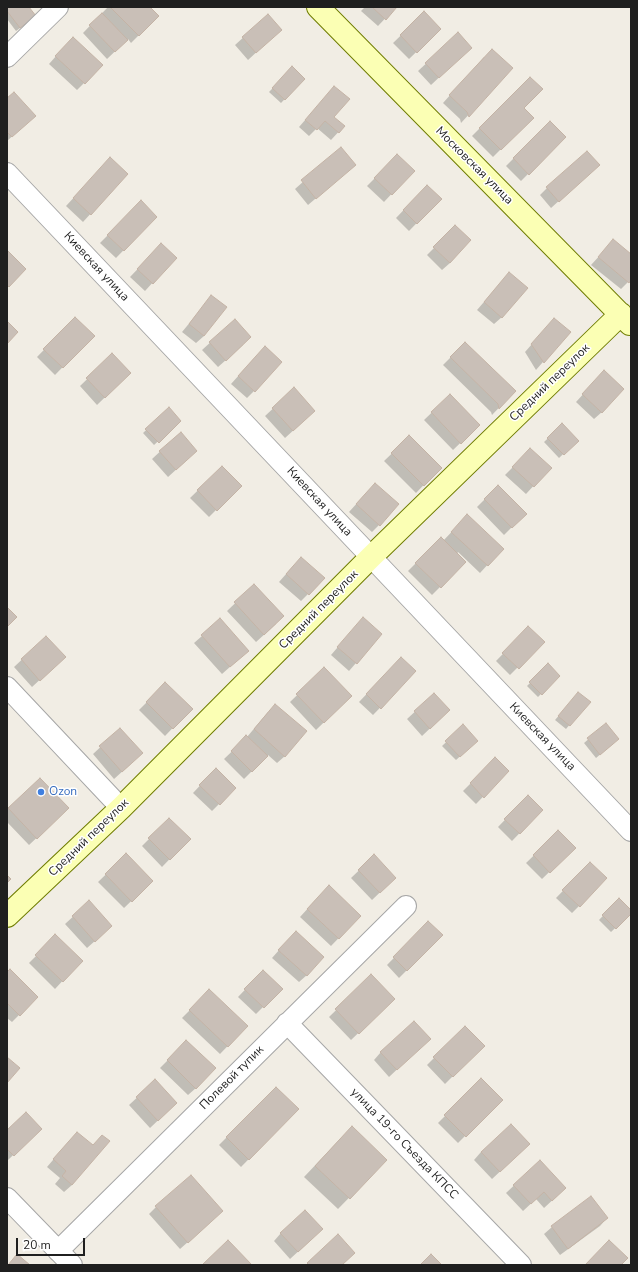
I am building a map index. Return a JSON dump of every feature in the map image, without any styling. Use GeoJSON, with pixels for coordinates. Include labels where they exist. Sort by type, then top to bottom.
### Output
{"type":"FeatureCollection","features":[{"type":"Feature","properties":{"kind":"street"},"geometry":{"type":"LineString","coordinates":[[7,56],[58,7]]}},
{"type":"Feature","properties":{"kind":"street","name":"Московская улица"},"geometry":{"type":"LineString","coordinates":[[318,7],[628,314]]}},
{"type":"Feature","properties":{"kind":"street","name":"Киевская улица"},"geometry":{"type":"LineString","coordinates":[[7,174],[631,831]]}},
{"type":"Feature","properties":{"kind":"street","name":"Средний переулок"},"geometry":{"type":"LineString","coordinates":[[7,916],[121,808],[371,557],[628,314]]}},
{"type":"Feature","properties":{"kind":"street"},"geometry":{"type":"LineString","coordinates":[[7,687],[121,808]]}},
{"type":"Feature","properties":{"kind":"street","name":"Полевой тупик"},"geometry":{"type":"LineString","coordinates":[[65,1258],[288,1023],[406,906]]}},
{"type":"Feature","properties":{"kind":"street","name":"улица 19-го Съезда КПСС"},"geometry":{"type":"LineString","coordinates":[[288,1023],[521,1265]]}},
{"type":"Feature","properties":{"kind":"street"},"geometry":{"type":"LineString","coordinates":[[7,1198],[65,1258]]}},
{"type":"Feature","properties":{"kind":"building"},"geometry":{"type":"Polygon","coordinates":[[[7,7],[29,7],[36,16],[20,28],[7,11],[7,7]]]}},
{"type":"Feature","properties":{"kind":"building"},"geometry":{"type":"Polygon","coordinates":[[[110,7],[150,7],[159,16],[139,36],[110,7]]]}},
{"type":"Feature","properties":{"kind":"building"},"geometry":{"type":"Polygon","coordinates":[[[372,7],[397,7],[386,20],[372,7]]]}},
{"type":"Feature","properties":{"kind":"building"},"geometry":{"type":"Polygon","coordinates":[[[424,11],[441,29],[417,53],[400,35],[424,11]]]}},
{"type":"Feature","properties":{"kind":"building"},"geometry":{"type":"Polygon","coordinates":[[[102,13],[128,40],[115,52],[89,25],[102,13]]]}},
{"type":"Feature","properties":{"kind":"building"},"geometry":{"type":"Polygon","coordinates":[[[268,14],[282,30],[256,53],[242,37],[268,14]]]}},
{"type":"Feature","properties":{"kind":"building"},"geometry":{"type":"Polygon","coordinates":[[[458,32],[472,48],[439,78],[425,63],[458,32]]]}},
{"type":"Feature","properties":{"kind":"building"},"geometry":{"type":"Polygon","coordinates":[[[73,37],[103,65],[85,84],[55,56],[73,37]]]}},
{"type":"Feature","properties":{"kind":"building"},"geometry":{"type":"Polygon","coordinates":[[[492,49],[513,68],[469,117],[467,112],[449,95],[492,49]]]}},
{"type":"Feature","properties":{"kind":"building"},"geometry":{"type":"Polygon","coordinates":[[[292,66],[305,79],[285,100],[272,88],[292,66]]]}},
{"type":"Feature","properties":{"kind":"building"},"geometry":{"type":"Polygon","coordinates":[[[530,77],[543,89],[524,108],[534,118],[501,150],[479,128],[530,77]]]}},
{"type":"Feature","properties":{"kind":"building"},"geometry":{"type":"Polygon","coordinates":[[[334,86],[350,99],[334,117],[345,126],[339,133],[325,121],[317,130],[305,120],[334,86]]]}},
{"type":"Feature","properties":{"kind":"building"},"geometry":{"type":"Polygon","coordinates":[[[14,92],[36,116],[12,137],[7,132],[7,98],[14,92]]]}},
{"type":"Feature","properties":{"kind":"building"},"geometry":{"type":"Polygon","coordinates":[[[550,121],[566,137],[529,175],[513,158],[550,121]]]}},
{"type":"Feature","properties":{"kind":"building"},"geometry":{"type":"Polygon","coordinates":[[[341,147],[356,165],[316,199],[301,180],[341,147]]]}},
{"type":"Feature","properties":{"kind":"building"},"geometry":{"type":"Polygon","coordinates":[[[587,151],[600,165],[559,202],[546,187],[587,151]]]}},
{"type":"Feature","properties":{"kind":"building"},"geometry":{"type":"Polygon","coordinates":[[[397,154],[415,171],[392,195],[374,178],[397,154]]]}},
{"type":"Feature","properties":{"kind":"building"},"geometry":{"type":"Polygon","coordinates":[[[110,157],[128,174],[91,215],[73,198],[110,157]]]}},
{"type":"Feature","properties":{"kind":"building"},"geometry":{"type":"Polygon","coordinates":[[[427,185],[442,199],[417,224],[403,210],[427,185]]]}},
{"type":"Feature","properties":{"kind":"building"},"geometry":{"type":"Polygon","coordinates":[[[141,200],[157,217],[124,251],[107,235],[141,200]]]}},
{"type":"Feature","properties":{"kind":"building"},"geometry":{"type":"Polygon","coordinates":[[[455,225],[471,240],[450,263],[433,247],[455,225]]]}},
{"type":"Feature","properties":{"kind":"building"},"geometry":{"type":"Polygon","coordinates":[[[613,239],[631,254],[631,280],[629,283],[598,257],[613,239]]]}},
{"type":"Feature","properties":{"kind":"building"},"geometry":{"type":"Polygon","coordinates":[[[161,243],[177,258],[153,284],[137,269],[161,243]]]}},
{"type":"Feature","properties":{"kind":"building"},"geometry":{"type":"Polygon","coordinates":[[[7,250],[26,269],[9,287],[7,285],[7,250]]]}},
{"type":"Feature","properties":{"kind":"building"},"geometry":{"type":"Polygon","coordinates":[[[509,272],[528,288],[502,318],[484,302],[509,272]]]}},
{"type":"Feature","properties":{"kind":"building"},"geometry":{"type":"Polygon","coordinates":[[[211,295],[227,307],[204,336],[189,324],[211,295]]]}},
{"type":"Feature","properties":{"kind":"building"},"geometry":{"type":"Polygon","coordinates":[[[75,317],[95,336],[63,368],[43,349],[75,317]]]}},
{"type":"Feature","properties":{"kind":"building"},"geometry":{"type":"Polygon","coordinates":[[[554,318],[571,332],[544,363],[531,344],[554,318]]]}},
{"type":"Feature","properties":{"kind":"building"},"geometry":{"type":"Polygon","coordinates":[[[235,319],[251,337],[226,361],[209,342],[235,319]]]}},
{"type":"Feature","properties":{"kind":"building"},"geometry":{"type":"Polygon","coordinates":[[[7,321],[18,332],[7,344],[7,321]]]}},
{"type":"Feature","properties":{"kind":"building"},"geometry":{"type":"Polygon","coordinates":[[[465,342],[516,391],[499,409],[498,404],[450,357],[465,342]]]}},
{"type":"Feature","properties":{"kind":"building"},"geometry":{"type":"Polygon","coordinates":[[[265,346],[282,362],[255,392],[238,376],[265,346]]]}},
{"type":"Feature","properties":{"kind":"building"},"geometry":{"type":"Polygon","coordinates":[[[112,353],[131,373],[105,398],[86,378],[112,353]]]}},
{"type":"Feature","properties":{"kind":"building"},"geometry":{"type":"Polygon","coordinates":[[[604,370],[624,389],[602,413],[582,394],[604,370]]]}},
{"type":"Feature","properties":{"kind":"building"},"geometry":{"type":"Polygon","coordinates":[[[294,387],[315,411],[293,431],[272,408],[294,387]]]}},
{"type":"Feature","properties":{"kind":"building"},"geometry":{"type":"Polygon","coordinates":[[[450,394],[480,425],[461,444],[431,412],[450,394]]]}},
{"type":"Feature","properties":{"kind":"building"},"geometry":{"type":"Polygon","coordinates":[[[169,407],[181,421],[159,443],[145,429],[169,407]]]}},
{"type":"Feature","properties":{"kind":"building"},"geometry":{"type":"Polygon","coordinates":[[[562,423],[579,441],[564,455],[547,438],[562,423]]]}},
{"type":"Feature","properties":{"kind":"building"},"geometry":{"type":"Polygon","coordinates":[[[181,432],[197,451],[176,470],[159,451],[181,432]]]}},
{"type":"Feature","properties":{"kind":"building"},"geometry":{"type":"Polygon","coordinates":[[[409,435],[442,468],[424,486],[391,453],[409,435]]]}},
{"type":"Feature","properties":{"kind":"building"},"geometry":{"type":"Polygon","coordinates":[[[530,448],[552,468],[534,487],[512,467],[530,448]]]}},
{"type":"Feature","properties":{"kind":"building"},"geometry":{"type":"Polygon","coordinates":[[[222,466],[242,486],[217,511],[197,490],[222,466]]]}},
{"type":"Feature","properties":{"kind":"building"},"geometry":{"type":"Polygon","coordinates":[[[375,483],[399,504],[380,526],[356,504],[375,483]]]}},
{"type":"Feature","properties":{"kind":"building"},"geometry":{"type":"Polygon","coordinates":[[[498,485],[527,514],[512,528],[484,499],[498,485]]]}},
{"type":"Feature","properties":{"kind":"building"},"geometry":{"type":"Polygon","coordinates":[[[467,514],[504,549],[488,566],[451,532],[467,514]]]}},
{"type":"Feature","properties":{"kind":"building"},"geometry":{"type":"Polygon","coordinates":[[[441,537],[466,562],[441,588],[415,563],[441,537]]]}},
{"type":"Feature","properties":{"kind":"building"},"geometry":{"type":"Polygon","coordinates":[[[301,557],[325,578],[309,595],[286,574],[301,557]]]}},
{"type":"Feature","properties":{"kind":"building"},"geometry":{"type":"Polygon","coordinates":[[[254,584],[284,616],[264,635],[234,602],[254,584]]]}},
{"type":"Feature","properties":{"kind":"building"},"geometry":{"type":"Polygon","coordinates":[[[7,607],[17,617],[7,627],[7,607]]]}},
{"type":"Feature","properties":{"kind":"building"},"geometry":{"type":"Polygon","coordinates":[[[363,617],[382,634],[357,664],[337,647],[363,617]]]}},
{"type":"Feature","properties":{"kind":"building"},"geometry":{"type":"Polygon","coordinates":[[[220,618],[249,651],[230,667],[201,635],[220,618]]]}},
{"type":"Feature","properties":{"kind":"building"},"geometry":{"type":"Polygon","coordinates":[[[528,626],[545,642],[519,669],[502,653],[528,626]]]}},
{"type":"Feature","properties":{"kind":"building"},"geometry":{"type":"Polygon","coordinates":[[[46,636],[66,657],[40,681],[21,659],[46,636]]]}},
{"type":"Feature","properties":{"kind":"building"},"geometry":{"type":"Polygon","coordinates":[[[401,657],[416,671],[381,709],[366,694],[401,657]]]}},
{"type":"Feature","properties":{"kind":"building"},"geometry":{"type":"Polygon","coordinates":[[[548,663],[560,676],[542,695],[529,682],[548,663]]]}},
{"type":"Feature","properties":{"kind":"building"},"geometry":{"type":"Polygon","coordinates":[[[324,667],[352,696],[324,723],[296,694],[324,667]]]}},
{"type":"Feature","properties":{"kind":"building"},"geometry":{"type":"Polygon","coordinates":[[[165,682],[193,709],[173,729],[146,702],[165,682]]]}},
{"type":"Feature","properties":{"kind":"building"},"geometry":{"type":"Polygon","coordinates":[[[578,692],[591,702],[570,726],[558,716],[578,692]]]}},
{"type":"Feature","properties":{"kind":"building"},"geometry":{"type":"Polygon","coordinates":[[[434,693],[450,710],[430,729],[414,711],[434,693]]]}},
{"type":"Feature","properties":{"kind":"building"},"geometry":{"type":"Polygon","coordinates":[[[275,704],[307,731],[285,757],[254,729],[275,704]]]}},
{"type":"Feature","properties":{"kind":"building"},"geometry":{"type":"Polygon","coordinates":[[[606,723],[619,739],[600,755],[587,738],[606,723]]]}},
{"type":"Feature","properties":{"kind":"building"},"geometry":{"type":"Polygon","coordinates":[[[463,724],[478,741],[460,757],[445,741],[463,724]]]}},
{"type":"Feature","properties":{"kind":"building"},"geometry":{"type":"Polygon","coordinates":[[[120,728],[143,753],[122,772],[99,746],[120,728]]]}},
{"type":"Feature","properties":{"kind":"building"},"geometry":{"type":"Polygon","coordinates":[[[246,735],[268,756],[252,772],[231,751],[246,735]]]}},
{"type":"Feature","properties":{"kind":"building"},"geometry":{"type":"Polygon","coordinates":[[[495,757],[509,771],[484,798],[470,783],[495,757]]]}},
{"type":"Feature","properties":{"kind":"building"},"geometry":{"type":"Polygon","coordinates":[[[216,768],[236,788],[220,805],[199,785],[216,768]]]}},
{"type":"Feature","properties":{"kind":"building"},"geometry":{"type":"Polygon","coordinates":[[[40,778],[69,808],[37,839],[8,808],[40,778]]]}},
{"type":"Feature","properties":{"kind":"building"},"geometry":{"type":"Polygon","coordinates":[[[528,795],[543,810],[520,834],[504,819],[528,795]]]}},
{"type":"Feature","properties":{"kind":"building"},"geometry":{"type":"Polygon","coordinates":[[[169,818],[191,839],[170,860],[148,838],[169,818]]]}},
{"type":"Feature","properties":{"kind":"building"},"geometry":{"type":"Polygon","coordinates":[[[558,830],[576,848],[550,873],[533,855],[558,830]]]}},
{"type":"Feature","properties":{"kind":"building"},"geometry":{"type":"Polygon","coordinates":[[[126,853],[153,881],[132,902],[105,874],[126,853]]]}},
{"type":"Feature","properties":{"kind":"building"},"geometry":{"type":"Polygon","coordinates":[[[374,854],[396,878],[380,893],[358,870],[374,854]]]}},
{"type":"Feature","properties":{"kind":"building"},"geometry":{"type":"Polygon","coordinates":[[[590,862],[607,878],[580,907],[562,890],[590,862]]]}},
{"type":"Feature","properties":{"kind":"building"},"geometry":{"type":"Polygon","coordinates":[[[7,875],[11,879],[7,883],[7,875]]]}},
{"type":"Feature","properties":{"kind":"building"},"geometry":{"type":"Polygon","coordinates":[[[329,885],[361,916],[339,939],[307,909],[329,885]]]}},
{"type":"Feature","properties":{"kind":"building"},"geometry":{"type":"Polygon","coordinates":[[[619,898],[631,910],[631,914],[616,929],[602,915],[619,898]]]}},
{"type":"Feature","properties":{"kind":"building"},"geometry":{"type":"Polygon","coordinates":[[[89,900],[112,926],[95,942],[72,916],[89,900]]]}},
{"type":"Feature","properties":{"kind":"building"},"geometry":{"type":"Polygon","coordinates":[[[428,921],[443,935],[407,971],[393,957],[428,921]]]}},
{"type":"Feature","properties":{"kind":"building"},"geometry":{"type":"Polygon","coordinates":[[[296,931],[324,957],[307,976],[278,950],[296,931]]]}},
{"type":"Feature","properties":{"kind":"building"},"geometry":{"type":"Polygon","coordinates":[[[55,934],[83,961],[63,982],[35,955],[55,934]]]}},
{"type":"Feature","properties":{"kind":"building"},"geometry":{"type":"Polygon","coordinates":[[[10,969],[38,997],[20,1016],[7,1003],[7,972],[10,969]]]}},
{"type":"Feature","properties":{"kind":"building"},"geometry":{"type":"Polygon","coordinates":[[[263,970],[283,989],[264,1008],[244,989],[263,970]]]}},
{"type":"Feature","properties":{"kind":"building"},"geometry":{"type":"Polygon","coordinates":[[[371,974],[395,999],[359,1034],[335,1009],[371,974]]]}},
{"type":"Feature","properties":{"kind":"building"},"geometry":{"type":"Polygon","coordinates":[[[209,989],[248,1026],[228,1047],[189,1010],[209,989]]]}},
{"type":"Feature","properties":{"kind":"building"},"geometry":{"type":"Polygon","coordinates":[[[414,1021],[431,1039],[397,1070],[380,1052],[414,1021]]]}},
{"type":"Feature","properties":{"kind":"building"},"geometry":{"type":"Polygon","coordinates":[[[465,1026],[485,1046],[453,1077],[433,1057],[465,1026]]]}},
{"type":"Feature","properties":{"kind":"building"},"geometry":{"type":"Polygon","coordinates":[[[186,1040],[216,1068],[196,1089],[167,1060],[186,1040]]]}},
{"type":"Feature","properties":{"kind":"building"},"geometry":{"type":"Polygon","coordinates":[[[7,1057],[20,1068],[7,1083],[7,1057]]]}},
{"type":"Feature","properties":{"kind":"building"},"geometry":{"type":"Polygon","coordinates":[[[481,1078],[503,1100],[466,1137],[444,1115],[481,1078]]]}},
{"type":"Feature","properties":{"kind":"building"},"geometry":{"type":"Polygon","coordinates":[[[155,1079],[177,1103],[158,1121],[136,1097],[155,1079]]]}},
{"type":"Feature","properties":{"kind":"building"},"geometry":{"type":"Polygon","coordinates":[[[276,1087],[299,1109],[249,1160],[226,1137],[276,1087]]]}},
{"type":"Feature","properties":{"kind":"building"},"geometry":{"type":"Polygon","coordinates":[[[26,1112],[42,1129],[14,1156],[7,1149],[7,1130],[26,1112]]]}},
{"type":"Feature","properties":{"kind":"building"},"geometry":{"type":"Polygon","coordinates":[[[511,1124],[530,1144],[500,1172],[481,1152],[511,1124]]]}},
{"type":"Feature","properties":{"kind":"building"},"geometry":{"type":"Polygon","coordinates":[[[352,1126],[387,1160],[350,1199],[315,1166],[352,1126]]]}},
{"type":"Feature","properties":{"kind":"building"},"geometry":{"type":"Polygon","coordinates":[[[77,1132],[93,1145],[102,1135],[110,1141],[72,1185],[62,1176],[66,1171],[53,1159],[77,1132]]]}},
{"type":"Feature","properties":{"kind":"building"},"geometry":{"type":"Polygon","coordinates":[[[540,1160],[566,1188],[552,1201],[544,1192],[531,1204],[513,1185],[540,1160]]]}},
{"type":"Feature","properties":{"kind":"building"},"geometry":{"type":"Polygon","coordinates":[[[191,1175],[223,1211],[188,1243],[155,1206],[191,1175]]]}},
{"type":"Feature","properties":{"kind":"building"},"geometry":{"type":"Polygon","coordinates":[[[591,1196],[608,1218],[568,1249],[551,1226],[591,1196]]]}},
{"type":"Feature","properties":{"kind":"building"},"geometry":{"type":"Polygon","coordinates":[[[305,1210],[323,1229],[298,1252],[280,1233],[305,1210]]]}},
{"type":"Feature","properties":{"kind":"building"},"geometry":{"type":"Polygon","coordinates":[[[338,1234],[355,1253],[342,1265],[309,1265],[307,1263],[338,1234]]]}},
{"type":"Feature","properties":{"kind":"building"},"geometry":{"type":"Polygon","coordinates":[[[228,1240],[252,1265],[202,1265],[228,1240]]]}},
{"type":"Feature","properties":{"kind":"building"},"geometry":{"type":"Polygon","coordinates":[[[609,1240],[628,1258],[621,1265],[585,1265],[609,1240]]]}},
{"type":"Feature","properties":{"kind":"building"},"geometry":{"type":"Polygon","coordinates":[[[17,1254],[30,1265],[8,1265],[17,1254]]]}},
{"type":"Feature","properties":{"kind":"building"},"geometry":{"type":"Polygon","coordinates":[[[431,1254],[442,1265],[420,1265],[431,1254]]]}},
{"type":"Feature","properties":{"kind":"place","name":"Ozon"},"geometry":{"type":"Point","coordinates":[41,792]}}]}
